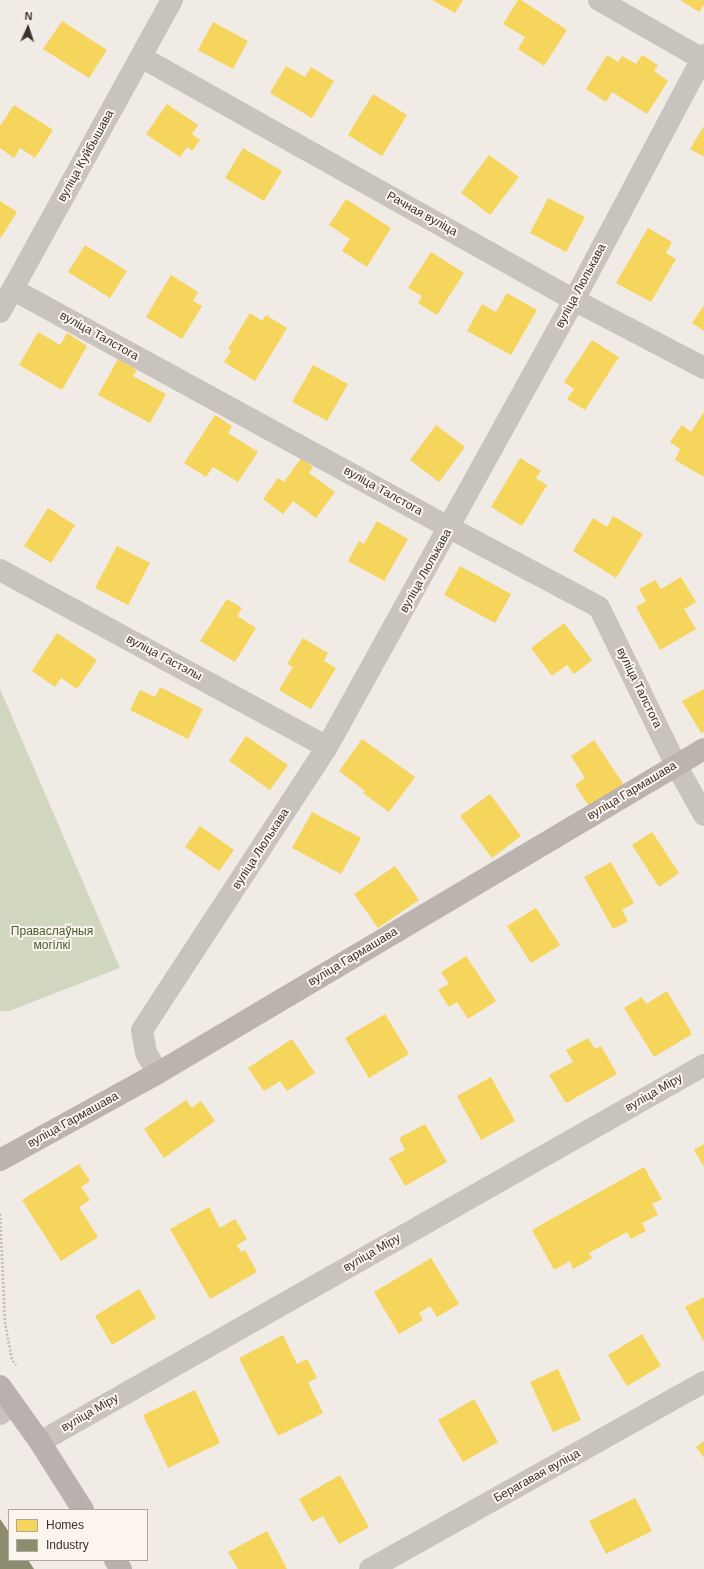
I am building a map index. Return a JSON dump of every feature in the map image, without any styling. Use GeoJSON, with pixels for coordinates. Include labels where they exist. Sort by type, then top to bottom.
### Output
{"type":"FeatureCollection","features":[{"type":"Feature","properties":{"kind":"main road","name":"вуліца Гармашава"},"geometry":{"type":"LineString","coordinates":[[0,1160],[158,1073],[704,749]]}},
{"type":"Feature","properties":{"kind":"main road"},"geometry":{"type":"LineString","coordinates":[[0,1386],[6,1410],[40,1442],[82,1509]]}},
{"type":"Feature","properties":{"kind":"street","name":"вуліца Куйбышава"},"geometry":{"type":"LineString","coordinates":[[0,312],[14,290],[172,0]]}},
{"type":"Feature","properties":{"kind":"street"},"geometry":{"type":"LineString","coordinates":[[599,0],[703,58]]}},
{"type":"Feature","properties":{"kind":"street","name":"Рачная вуліца"},"geometry":{"type":"LineString","coordinates":[[141,57],[574,300],[704,368]]}},
{"type":"Feature","properties":{"kind":"street","name":"вуліца Люлькава"},"geometry":{"type":"LineString","coordinates":[[158,1073],[146,1053],[142,1030],[327,747],[450,528],[703,58]]}},
{"type":"Feature","properties":{"kind":"street","name":"вуліца Талстога"},"geometry":{"type":"LineString","coordinates":[[14,290],[450,528],[599,607],[676,765],[704,815]]}},
{"type":"Feature","properties":{"kind":"street","name":"вуліца Гастэлы"},"geometry":{"type":"LineString","coordinates":[[0,570],[327,747]]}},
{"type":"Feature","properties":{"kind":"street","name":"вуліца Міру"},"geometry":{"type":"LineString","coordinates":[[40,1442],[704,1065]]}},
{"type":"Feature","properties":{"kind":"street","name":"Берагавая вуліца"},"geometry":{"type":"LineString","coordinates":[[370,1569],[704,1382]]}},
{"type":"Feature","properties":{"kind":"path"},"geometry":{"type":"LineString","coordinates":[[0,1214],[6,1323],[12,1360],[16,1366]]}},
{"type":"Feature","properties":{"kind":"green space","name":"Праваслаўныя могілкі"},"geometry":{"type":"Polygon","coordinates":[[[0,689],[120,968],[9,1011],[0,1011],[0,689]]]}},
{"type":"Feature","properties":{"kind":"building: Homes"},"geometry":{"type":"Polygon","coordinates":[[[432,0],[463,0],[455,13],[432,0]]]}},
{"type":"Feature","properties":{"kind":"building: Homes"},"geometry":{"type":"Polygon","coordinates":[[[518,0],[521,0],[567,30],[544,66],[518,49],[525,37],[503,24],[518,0]]]}},
{"type":"Feature","properties":{"kind":"building: Homes"},"geometry":{"type":"Polygon","coordinates":[[[680,0],[704,0],[704,5],[699,12],[680,0]]]}},
{"type":"Feature","properties":{"kind":"building: Homes"},"geometry":{"type":"Polygon","coordinates":[[[62,21],[107,50],[89,78],[43,49],[62,21]]]}},
{"type":"Feature","properties":{"kind":"building: Homes"},"geometry":{"type":"Polygon","coordinates":[[[213,22],[248,41],[233,69],[198,50],[213,22]]]}},
{"type":"Feature","properties":{"kind":"building: Homes"},"geometry":{"type":"Polygon","coordinates":[[[607,55],[618,62],[622,56],[636,64],[642,55],[658,65],[654,71],[668,81],[647,114],[612,92],[606,102],[586,89],[607,55]]]}},
{"type":"Feature","properties":{"kind":"building: Homes"},"geometry":{"type":"Polygon","coordinates":[[[286,66],[305,77],[311,67],[334,81],[312,118],[270,93],[286,66]]]}},
{"type":"Feature","properties":{"kind":"building: Homes"},"geometry":{"type":"Polygon","coordinates":[[[373,94],[407,115],[382,156],[348,135],[373,94]]]}},
{"type":"Feature","properties":{"kind":"building: Homes"},"geometry":{"type":"Polygon","coordinates":[[[167,104],[198,125],[192,134],[200,140],[192,151],[187,147],[180,157],[146,134],[167,104]]]}},
{"type":"Feature","properties":{"kind":"building: Homes"},"geometry":{"type":"Polygon","coordinates":[[[14,105],[53,130],[35,158],[20,148],[14,158],[0,148],[0,126],[14,105]]]}},
{"type":"Feature","properties":{"kind":"building: Homes"},"geometry":{"type":"Polygon","coordinates":[[[704,126],[704,157],[690,149],[704,126]]]}},
{"type":"Feature","properties":{"kind":"building: Homes"},"geometry":{"type":"Polygon","coordinates":[[[243,148],[282,171],[264,201],[225,178],[243,148]]]}},
{"type":"Feature","properties":{"kind":"building: Homes"},"geometry":{"type":"Polygon","coordinates":[[[489,155],[519,177],[490,215],[461,193],[489,155]]]}},
{"type":"Feature","properties":{"kind":"building: Homes"},"geometry":{"type":"Polygon","coordinates":[[[548,198],[585,217],[566,252],[530,233],[548,198]]]}},
{"type":"Feature","properties":{"kind":"building: Homes"},"geometry":{"type":"Polygon","coordinates":[[[346,199],[391,228],[367,267],[342,251],[350,239],[329,225],[346,199]]]}},
{"type":"Feature","properties":{"kind":"building: Homes"},"geometry":{"type":"Polygon","coordinates":[[[0,201],[17,212],[0,239],[0,201]]]}},
{"type":"Feature","properties":{"kind":"building: Homes"},"geometry":{"type":"Polygon","coordinates":[[[648,228],[672,242],[666,253],[676,259],[651,302],[616,283],[648,228]]]}},
{"type":"Feature","properties":{"kind":"building: Homes"},"geometry":{"type":"Polygon","coordinates":[[[85,245],[127,271],[110,298],[68,272],[85,245]]]}},
{"type":"Feature","properties":{"kind":"building: Homes"},"geometry":{"type":"Polygon","coordinates":[[[431,252],[464,273],[437,315],[418,303],[422,296],[408,288],[431,252]]]}},
{"type":"Feature","properties":{"kind":"building: Homes"},"geometry":{"type":"Polygon","coordinates":[[[171,275],[198,292],[193,301],[202,306],[182,339],[146,317],[171,275]]]}},
{"type":"Feature","properties":{"kind":"building: Homes"},"geometry":{"type":"Polygon","coordinates":[[[507,293],[537,310],[511,355],[467,331],[482,304],[496,312],[507,293]]]}},
{"type":"Feature","properties":{"kind":"building: Homes"},"geometry":{"type":"Polygon","coordinates":[[[704,305],[704,331],[692,323],[704,305]]]}},
{"type":"Feature","properties":{"kind":"building: Homes"},"geometry":{"type":"Polygon","coordinates":[[[250,313],[262,321],[266,315],[287,328],[255,381],[224,362],[231,351],[228,349],[250,313]]]}},
{"type":"Feature","properties":{"kind":"building: Homes"},"geometry":{"type":"Polygon","coordinates":[[[38,332],[60,345],[67,333],[87,346],[62,390],[19,365],[38,332]]]}},
{"type":"Feature","properties":{"kind":"building: Homes"},"geometry":{"type":"Polygon","coordinates":[[[592,340],[619,357],[585,410],[567,399],[574,389],[564,382],[592,340]]]}},
{"type":"Feature","properties":{"kind":"building: Homes"},"geometry":{"type":"Polygon","coordinates":[[[118,359],[137,370],[133,376],[166,394],[150,423],[98,395],[118,359]]]}},
{"type":"Feature","properties":{"kind":"building: Homes"},"geometry":{"type":"Polygon","coordinates":[[[313,365],[348,384],[327,421],[292,402],[313,365]]]}},
{"type":"Feature","properties":{"kind":"building: Homes"},"geometry":{"type":"Polygon","coordinates":[[[704,412],[704,477],[675,460],[680,449],[670,442],[682,425],[691,432],[704,412]]]}},
{"type":"Feature","properties":{"kind":"building: Homes"},"geometry":{"type":"Polygon","coordinates":[[[215,415],[232,426],[228,433],[258,452],[238,482],[213,467],[206,477],[184,463],[215,415]]]}},
{"type":"Feature","properties":{"kind":"building: Homes"},"geometry":{"type":"Polygon","coordinates":[[[436,425],[465,447],[439,482],[410,460],[436,425]]]}},
{"type":"Feature","properties":{"kind":"building: Homes"},"geometry":{"type":"Polygon","coordinates":[[[301,458],[313,467],[309,473],[335,492],[316,518],[293,501],[283,514],[263,499],[278,478],[284,482],[301,458]]]}},
{"type":"Feature","properties":{"kind":"building: Homes"},"geometry":{"type":"Polygon","coordinates":[[[520,458],[541,471],[536,478],[547,485],[522,526],[491,507],[520,458]]]}},
{"type":"Feature","properties":{"kind":"building: Homes"},"geometry":{"type":"Polygon","coordinates":[[[48,508],[75,525],[51,563],[24,546],[48,508]]]}},
{"type":"Feature","properties":{"kind":"building: Homes"},"geometry":{"type":"Polygon","coordinates":[[[613,516],[643,534],[616,578],[573,551],[593,518],[607,527],[613,516]]]}},
{"type":"Feature","properties":{"kind":"building: Homes"},"geometry":{"type":"Polygon","coordinates":[[[377,521],[408,539],[384,581],[348,561],[359,541],[364,544],[377,521]]]}},
{"type":"Feature","properties":{"kind":"building: Homes"},"geometry":{"type":"Polygon","coordinates":[[[117,546],[150,563],[128,605],[95,588],[117,546]]]}},
{"type":"Feature","properties":{"kind":"building: Homes"},"geometry":{"type":"Polygon","coordinates":[[[460,566],[511,594],[495,623],[444,595],[460,566]]]}},
{"type":"Feature","properties":{"kind":"building: Homes"},"geometry":{"type":"Polygon","coordinates":[[[681,577],[696,602],[684,609],[696,629],[660,650],[636,607],[646,601],[639,589],[655,580],[661,589],[681,577]]]}},
{"type":"Feature","properties":{"kind":"building: Homes"},"geometry":{"type":"Polygon","coordinates":[[[227,599],[242,608],[237,616],[256,628],[235,662],[200,641],[227,599]]]}},
{"type":"Feature","properties":{"kind":"building: Homes"},"geometry":{"type":"Polygon","coordinates":[[[564,623],[592,660],[574,674],[567,665],[552,676],[531,648],[564,623]]]}},
{"type":"Feature","properties":{"kind":"building: Homes"},"geometry":{"type":"Polygon","coordinates":[[[57,633],[97,660],[77,689],[61,678],[55,687],[32,671],[57,633]]]}},
{"type":"Feature","properties":{"kind":"building: Homes"},"geometry":{"type":"Polygon","coordinates":[[[303,638],[328,653],[324,661],[336,668],[311,709],[279,690],[293,667],[287,664],[303,638]]]}},
{"type":"Feature","properties":{"kind":"building: Homes"},"geometry":{"type":"Polygon","coordinates":[[[160,687],[203,709],[188,739],[130,710],[140,690],[155,697],[160,687]]]}},
{"type":"Feature","properties":{"kind":"building: Homes"},"geometry":{"type":"Polygon","coordinates":[[[704,689],[704,732],[701,733],[682,701],[704,689]]]}},
{"type":"Feature","properties":{"kind":"building: Homes"},"geometry":{"type":"Polygon","coordinates":[[[246,736],[288,765],[270,790],[229,761],[246,736]]]}},
{"type":"Feature","properties":{"kind":"building: Homes"},"geometry":{"type":"Polygon","coordinates":[[[362,739],[415,777],[389,812],[363,793],[365,791],[339,771],[362,739]]]}},
{"type":"Feature","properties":{"kind":"building: Homes"},"geometry":{"type":"Polygon","coordinates":[[[594,740],[624,785],[590,808],[575,785],[585,778],[571,756],[594,740]]]}},
{"type":"Feature","properties":{"kind":"building: Homes"},"geometry":{"type":"Polygon","coordinates":[[[490,794],[521,836],[492,858],[460,816],[490,794]]]}},
{"type":"Feature","properties":{"kind":"building: Homes"},"geometry":{"type":"Polygon","coordinates":[[[312,812],[361,838],[341,874],[292,848],[312,812]]]}},
{"type":"Feature","properties":{"kind":"building: Homes"},"geometry":{"type":"Polygon","coordinates":[[[200,826],[234,850],[219,871],[185,847],[200,826]]]}},
{"type":"Feature","properties":{"kind":"building: Homes"},"geometry":{"type":"Polygon","coordinates":[[[652,832],[679,873],[659,887],[632,845],[652,832]]]}},
{"type":"Feature","properties":{"kind":"building: Homes"},"geometry":{"type":"Polygon","coordinates":[[[611,862],[634,903],[622,910],[628,921],[613,929],[584,877],[611,862]]]}},
{"type":"Feature","properties":{"kind":"building: Homes"},"geometry":{"type":"Polygon","coordinates":[[[395,866],[419,900],[378,928],[354,894],[395,866]]]}},
{"type":"Feature","properties":{"kind":"building: Homes"},"geometry":{"type":"Polygon","coordinates":[[[536,908],[560,945],[531,963],[507,926],[536,908]]]}},
{"type":"Feature","properties":{"kind":"building: Homes"},"geometry":{"type":"Polygon","coordinates":[[[466,956],[496,1001],[468,1019],[457,1002],[449,1007],[438,990],[449,984],[441,972],[466,956]]]}},
{"type":"Feature","properties":{"kind":"building: Homes"},"geometry":{"type":"Polygon","coordinates":[[[667,991],[692,1034],[654,1057],[624,1008],[642,997],[646,1004],[667,991]]]}},
{"type":"Feature","properties":{"kind":"building: Homes"},"geometry":{"type":"Polygon","coordinates":[[[385,1014],[409,1054],[369,1078],[345,1038],[385,1014]]]}},
{"type":"Feature","properties":{"kind":"building: Homes"},"geometry":{"type":"Polygon","coordinates":[[[588,1038],[595,1049],[601,1046],[617,1074],[566,1103],[549,1075],[573,1062],[566,1050],[588,1038]]]}},
{"type":"Feature","properties":{"kind":"building: Homes"},"geometry":{"type":"Polygon","coordinates":[[[292,1039],[315,1073],[287,1091],[280,1081],[264,1091],[248,1068],[292,1039]]]}},
{"type":"Feature","properties":{"kind":"building: Homes"},"geometry":{"type":"Polygon","coordinates":[[[491,1077],[515,1121],[481,1140],[457,1096],[491,1077]]]}},
{"type":"Feature","properties":{"kind":"building: Homes"},"geometry":{"type":"Polygon","coordinates":[[[186,1100],[192,1108],[201,1101],[215,1121],[164,1158],[144,1129],[186,1100]]]}},
{"type":"Feature","properties":{"kind":"building: Homes"},"geometry":{"type":"Polygon","coordinates":[[[425,1124],[447,1162],[405,1186],[389,1158],[405,1150],[399,1138],[425,1124]]]}},
{"type":"Feature","properties":{"kind":"building: Homes"},"geometry":{"type":"Polygon","coordinates":[[[704,1144],[704,1167],[694,1150],[704,1144]]]}},
{"type":"Feature","properties":{"kind":"building: Homes"},"geometry":{"type":"Polygon","coordinates":[[[79,1164],[90,1181],[81,1187],[90,1200],[79,1207],[98,1237],[61,1261],[22,1200],[79,1164]]]}},
{"type":"Feature","properties":{"kind":"building: Homes"},"geometry":{"type":"Polygon","coordinates":[[[644,1167],[662,1199],[652,1204],[658,1215],[642,1223],[646,1231],[631,1239],[627,1232],[589,1253],[592,1258],[573,1269],[570,1261],[554,1270],[532,1230],[644,1167]]]}},
{"type":"Feature","properties":{"kind":"building: Homes"},"geometry":{"type":"Polygon","coordinates":[[[209,1207],[220,1228],[235,1219],[247,1239],[237,1245],[241,1252],[245,1250],[257,1272],[210,1299],[170,1229],[209,1207]]]}},
{"type":"Feature","properties":{"kind":"building: Homes"},"geometry":{"type":"Polygon","coordinates":[[[431,1258],[459,1304],[437,1317],[430,1306],[419,1313],[423,1320],[399,1334],[374,1292],[431,1258]]]}},
{"type":"Feature","properties":{"kind":"building: Homes"},"geometry":{"type":"Polygon","coordinates":[[[139,1289],[156,1318],[112,1345],[95,1316],[139,1289]]]}},
{"type":"Feature","properties":{"kind":"building: Homes"},"geometry":{"type":"Polygon","coordinates":[[[704,1297],[704,1342],[685,1307],[704,1297]]]}},
{"type":"Feature","properties":{"kind":"building: Homes"},"geometry":{"type":"Polygon","coordinates":[[[642,1334],[661,1366],[627,1386],[608,1355],[642,1334]]]}},
{"type":"Feature","properties":{"kind":"building: Homes"},"geometry":{"type":"Polygon","coordinates":[[[283,1335],[297,1364],[307,1359],[317,1378],[308,1382],[323,1413],[278,1436],[239,1358],[283,1335]]]}},
{"type":"Feature","properties":{"kind":"building: Homes"},"geometry":{"type":"Polygon","coordinates":[[[558,1369],[581,1420],[553,1432],[530,1382],[558,1369]]]}},
{"type":"Feature","properties":{"kind":"building: Homes"},"geometry":{"type":"Polygon","coordinates":[[[195,1390],[220,1443],[168,1468],[143,1415],[195,1390]]]}},
{"type":"Feature","properties":{"kind":"building: Homes"},"geometry":{"type":"Polygon","coordinates":[[[474,1399],[498,1442],[463,1462],[438,1420],[474,1399]]]}},
{"type":"Feature","properties":{"kind":"building: Homes"},"geometry":{"type":"Polygon","coordinates":[[[704,1441],[704,1458],[696,1447],[704,1441]]]}},
{"type":"Feature","properties":{"kind":"building: Homes"},"geometry":{"type":"Polygon","coordinates":[[[340,1475],[369,1527],[339,1544],[323,1516],[312,1522],[299,1499],[340,1475]]]}},
{"type":"Feature","properties":{"kind":"building: Homes"},"geometry":{"type":"Polygon","coordinates":[[[635,1498],[652,1531],[606,1554],[589,1521],[635,1498]]]}},
{"type":"Feature","properties":{"kind":"building: Homes"},"geometry":{"type":"Polygon","coordinates":[[[267,1531],[287,1569],[238,1569],[228,1552],[267,1531]]]}},
{"type":"Feature","properties":{"kind":"building: Industry"},"geometry":{"type":"Polygon","coordinates":[[[0,1519],[8,1531],[8,1561],[29,1561],[34,1569],[0,1569],[0,1519]]]}}]}
